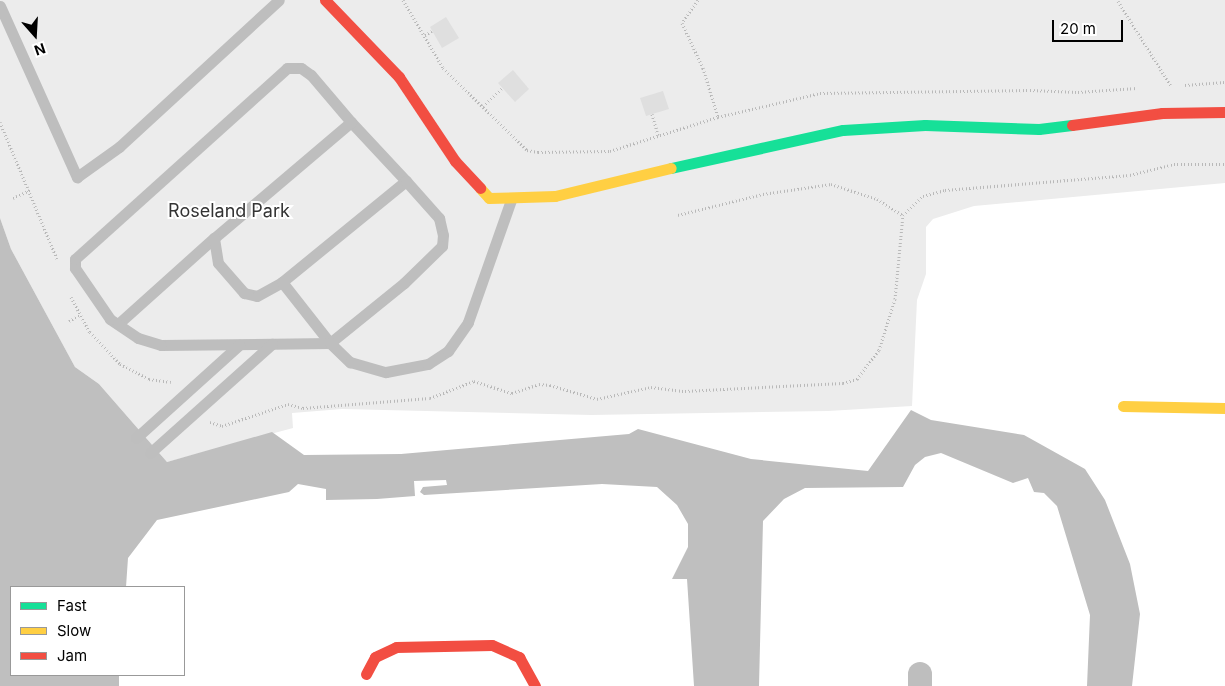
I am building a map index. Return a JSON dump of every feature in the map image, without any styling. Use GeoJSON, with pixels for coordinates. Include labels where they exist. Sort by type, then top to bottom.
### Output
{"type":"FeatureCollection","features":[{"type":"Feature","properties":{"kind":"street"},"geometry":{"type":"LineString","coordinates":[[326,0],[398,77],[472,183],[488,198],[511,200],[555,196],[786,140],[844,130],[925,125],[1039,129],[1162,113],[1225,112]]}},
{"type":"Feature","properties":{"kind":"street"},"geometry":{"type":"LineString","coordinates":[[1123,406],[1225,408]]}},
{"type":"Feature","properties":{"kind":"street"},"geometry":{"type":"LineString","coordinates":[[366,674],[375,657],[396,647],[492,645],[519,657],[535,686]]}},
{"type":"Feature","properties":{"kind":"lane"},"geometry":{"type":"LineString","coordinates":[[0,6],[77,177],[120,147],[279,0]]}},
{"type":"Feature","properties":{"kind":"lane"},"geometry":{"type":"LineString","coordinates":[[287,68],[301,68],[311,75],[351,122],[439,218],[442,246],[330,343],[162,346],[138,338],[118,324],[97,303],[75,268],[76,259],[244,110],[274,78],[287,68]]}},
{"type":"Feature","properties":{"kind":"lane"},"geometry":{"type":"LineString","coordinates":[[118,324],[214,238],[351,122]]}},
{"type":"Feature","properties":{"kind":"lane"},"geometry":{"type":"LineString","coordinates":[[214,238],[218,262],[244,293],[257,296],[282,282],[406,181]]}},
{"type":"Feature","properties":{"kind":"lane"},"geometry":{"type":"LineString","coordinates":[[282,282],[330,343],[350,362],[386,372],[428,364],[448,351],[468,322],[511,200]]}},
{"type":"Feature","properties":{"kind":"lane"},"geometry":{"type":"LineString","coordinates":[[136,438],[239,344]]}},
{"type":"Feature","properties":{"kind":"lane"},"geometry":{"type":"LineString","coordinates":[[150,453],[272,344]]}},
{"type":"Feature","properties":{"kind":"path"},"geometry":{"type":"LineString","coordinates":[[403,0],[443,68],[527,150],[538,152],[610,151],[718,117],[820,93],[1030,90],[1078,92],[1143,88]]}},
{"type":"Feature","properties":{"kind":"path"},"geometry":{"type":"LineString","coordinates":[[698,0],[682,23],[703,68],[718,117]]}},
{"type":"Feature","properties":{"kind":"path"},"geometry":{"type":"LineString","coordinates":[[1118,1],[1171,86]]}},
{"type":"Feature","properties":{"kind":"path"},"geometry":{"type":"LineString","coordinates":[[425,36],[432,31]]}},
{"type":"Feature","properties":{"kind":"path"},"geometry":{"type":"LineString","coordinates":[[1161,86],[1225,82]]}},
{"type":"Feature","properties":{"kind":"path"},"geometry":{"type":"LineString","coordinates":[[483,106],[502,88]]}},
{"type":"Feature","properties":{"kind":"path"},"geometry":{"type":"LineString","coordinates":[[652,114],[658,135]]}},
{"type":"Feature","properties":{"kind":"path"},"geometry":{"type":"LineString","coordinates":[[0,122],[30,190],[60,268]]}},
{"type":"Feature","properties":{"kind":"path"},"geometry":{"type":"LineString","coordinates":[[199,410],[212,424],[222,426],[288,404],[303,408],[430,398],[474,381],[512,393],[539,384],[550,385],[597,399],[651,386],[685,392],[843,384],[857,379],[869,367],[889,324],[903,215],[923,196],[945,190],[1130,175],[1174,164],[1225,164]]}},
{"type":"Feature","properties":{"kind":"path"},"geometry":{"type":"LineString","coordinates":[[678,215],[764,194],[831,184],[861,192],[903,215]]}},
{"type":"Feature","properties":{"kind":"path"},"geometry":{"type":"LineString","coordinates":[[13,198],[30,190]]}},
{"type":"Feature","properties":{"kind":"path"},"geometry":{"type":"LineString","coordinates":[[69,293],[80,316],[96,339],[120,364],[149,379],[174,383],[184,394]]}},
{"type":"Feature","properties":{"kind":"path"},"geometry":{"type":"LineString","coordinates":[[69,321],[80,316]]}},
{"type":"Feature","properties":{"kind":"green space","name":"Roseland Park"},"geometry":{"type":"Polygon","coordinates":[[[0,0],[1225,0],[1225,183],[974,206],[933,219],[926,227],[926,274],[917,300],[912,406],[828,411],[591,415],[342,409],[292,413],[293,428],[167,462],[99,384],[75,367],[11,249],[0,218],[0,0]]]}},
{"type":"Feature","properties":{"kind":"shaded area"},"geometry":{"type":"Polygon","coordinates":[[[0,218],[11,249],[75,367],[99,384],[167,462],[272,432],[304,455],[401,454],[629,434],[638,429],[751,459],[868,471],[911,410],[931,420],[1024,435],[1085,469],[1105,500],[1130,564],[1140,614],[1132,686],[1087,686],[1090,615],[1057,506],[1044,493],[1034,492],[1028,478],[1013,483],[941,453],[925,457],[915,465],[903,487],[805,488],[784,499],[763,521],[759,686],[694,686],[687,579],[672,579],[688,547],[688,524],[677,505],[657,487],[602,484],[424,495],[420,492],[423,487],[447,485],[446,480],[414,481],[415,496],[326,500],[326,489],[298,484],[289,492],[157,520],[128,558],[126,586],[10,586],[10,676],[119,676],[119,686],[0,686],[0,218]]]}},
{"type":"Feature","properties":{"kind":"building"},"geometry":{"type":"Polygon","coordinates":[[[446,17],[459,38],[442,48],[430,27],[446,17]]]}},
{"type":"Feature","properties":{"kind":"building"},"geometry":{"type":"Polygon","coordinates":[[[513,70],[529,89],[515,102],[498,83],[513,70]]]}},
{"type":"Feature","properties":{"kind":"building"},"geometry":{"type":"Polygon","coordinates":[[[663,91],[669,109],[646,116],[640,98],[663,91]]]}},
{"type":"Feature","properties":{"kind":"traffic: fast"},"geometry":{"type":"LineString","coordinates":[[671,168],[843,130],[925,125],[1039,129],[1072,125]]}},
{"type":"Feature","properties":{"kind":"traffic: slow"},"geometry":{"type":"LineString","coordinates":[[480,188],[489,198],[555,196],[671,168]]}},
{"type":"Feature","properties":{"kind":"traffic: slow"},"geometry":{"type":"LineString","coordinates":[[1123,406],[1225,408]]}},
{"type":"Feature","properties":{"kind":"traffic: jam"},"geometry":{"type":"LineString","coordinates":[[325,0],[399,77],[455,161],[480,188]]}},
{"type":"Feature","properties":{"kind":"traffic: jam"},"geometry":{"type":"LineString","coordinates":[[1072,125],[1162,113],[1225,112]]}},
{"type":"Feature","properties":{"kind":"traffic: jam"},"geometry":{"type":"LineString","coordinates":[[366,674],[375,657],[396,647],[492,645],[519,657],[535,686]]}}]}
